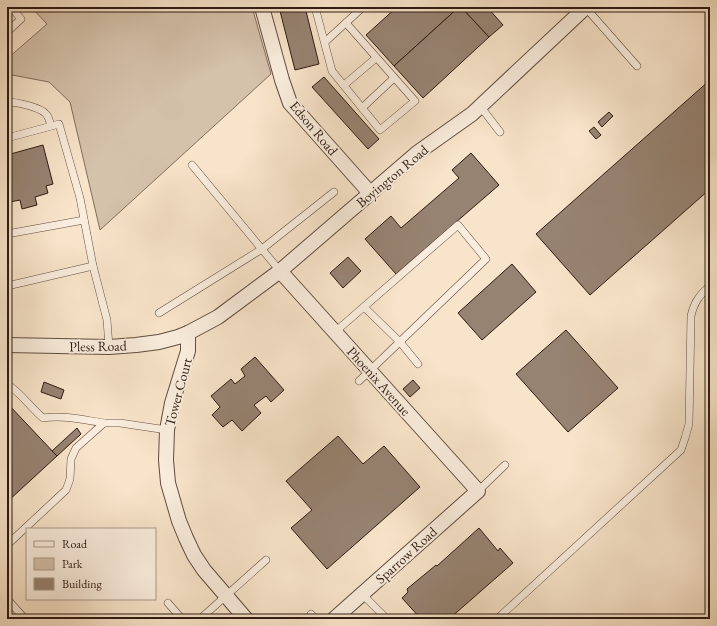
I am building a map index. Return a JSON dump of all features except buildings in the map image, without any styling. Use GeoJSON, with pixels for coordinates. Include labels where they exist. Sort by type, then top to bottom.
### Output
{"type":"FeatureCollection","features":[{"type":"Feature","properties":{"kind":"street","name":"Edson Road"},"geometry":{"type":"LineString","coordinates":[[262,7],[282,80],[290,103],[370,193]]}},
{"type":"Feature","properties":{"kind":"street","name":"Boyington Road"},"geometry":{"type":"LineString","coordinates":[[188,333],[218,317],[280,271],[417,154],[472,114],[586,7]]}},
{"type":"Feature","properties":{"kind":"street","name":"Phoenix Avenue"},"geometry":{"type":"LineString","coordinates":[[280,271],[478,491]]}},
{"type":"Feature","properties":{"kind":"street","name":"Pless Road"},"geometry":{"type":"LineString","coordinates":[[7,345],[109,347],[159,342],[188,333]]}},
{"type":"Feature","properties":{"kind":"street","name":"Tower Court"},"geometry":{"type":"LineString","coordinates":[[188,333],[188,352],[172,403],[167,430],[166,460],[168,483],[179,521],[198,560],[204,570],[246,619]]}},
{"type":"Feature","properties":{"kind":"street","name":"Sparrow Road"},"geometry":{"type":"LineString","coordinates":[[334,619],[478,491]]}},
{"type":"Feature","properties":{"kind":"lane"},"geometry":{"type":"LineString","coordinates":[[7,32],[21,19],[10,7]]}},
{"type":"Feature","properties":{"kind":"lane"},"geometry":{"type":"LineString","coordinates":[[315,7],[332,71],[380,130],[414,101],[346,23]]}},
{"type":"Feature","properties":{"kind":"lane"},"geometry":{"type":"LineString","coordinates":[[325,42],[363,7]]}},
{"type":"Feature","properties":{"kind":"lane"},"geometry":{"type":"LineString","coordinates":[[586,7],[637,66]]}},
{"type":"Feature","properties":{"kind":"lane"},"geometry":{"type":"LineString","coordinates":[[344,85],[376,58]]}},
{"type":"Feature","properties":{"kind":"lane"},"geometry":{"type":"LineString","coordinates":[[362,108],[394,78]]}},
{"type":"Feature","properties":{"kind":"lane"},"geometry":{"type":"LineString","coordinates":[[7,102],[17,102],[36,108],[46,114],[51,126]]}},
{"type":"Feature","properties":{"kind":"lane"},"geometry":{"type":"LineString","coordinates":[[480,106],[500,132]]}},
{"type":"Feature","properties":{"kind":"lane"},"geometry":{"type":"LineString","coordinates":[[7,138],[58,124],[80,198],[107,320],[109,347]]}},
{"type":"Feature","properties":{"kind":"lane"},"geometry":{"type":"LineString","coordinates":[[192,164],[280,271]]}},
{"type":"Feature","properties":{"kind":"lane"},"geometry":{"type":"LineString","coordinates":[[159,313],[262,249],[334,192]]}},
{"type":"Feature","properties":{"kind":"lane"},"geometry":{"type":"LineString","coordinates":[[7,234],[84,220]]}},
{"type":"Feature","properties":{"kind":"lane"},"geometry":{"type":"LineString","coordinates":[[335,332],[458,225],[486,259],[359,381]]}},
{"type":"Feature","properties":{"kind":"lane"},"geometry":{"type":"LineString","coordinates":[[7,286],[94,266]]}},
{"type":"Feature","properties":{"kind":"lane"},"geometry":{"type":"LineString","coordinates":[[497,619],[681,450],[686,438],[689,424],[692,316],[694,305],[702,293],[710,286]]}},
{"type":"Feature","properties":{"kind":"lane"},"geometry":{"type":"LineString","coordinates":[[364,307],[400,342],[418,364]]}},
{"type":"Feature","properties":{"kind":"lane"},"geometry":{"type":"LineString","coordinates":[[7,384],[13,388],[32,409],[43,418],[70,418],[167,430]]}},
{"type":"Feature","properties":{"kind":"lane"},"geometry":{"type":"LineString","coordinates":[[7,545],[66,490],[70,479],[71,459],[76,448],[104,423]]}},
{"type":"Feature","properties":{"kind":"lane"},"geometry":{"type":"LineString","coordinates":[[478,491],[505,465]]}},
{"type":"Feature","properties":{"kind":"lane"},"geometry":{"type":"LineString","coordinates":[[200,619],[266,560]]}},
{"type":"Feature","properties":{"kind":"lane"},"geometry":{"type":"LineString","coordinates":[[362,594],[387,619]]}},
{"type":"Feature","properties":{"kind":"lane"},"geometry":{"type":"LineString","coordinates":[[7,599],[25,619]]}},
{"type":"Feature","properties":{"kind":"lane"},"geometry":{"type":"LineString","coordinates":[[168,603],[182,619]]}},
{"type":"Feature","properties":{"kind":"green space"},"geometry":{"type":"Polygon","coordinates":[[[31,7],[252,7],[271,74],[100,230],[70,102],[49,82],[7,74],[7,59],[47,24],[31,7]]]}}]}
